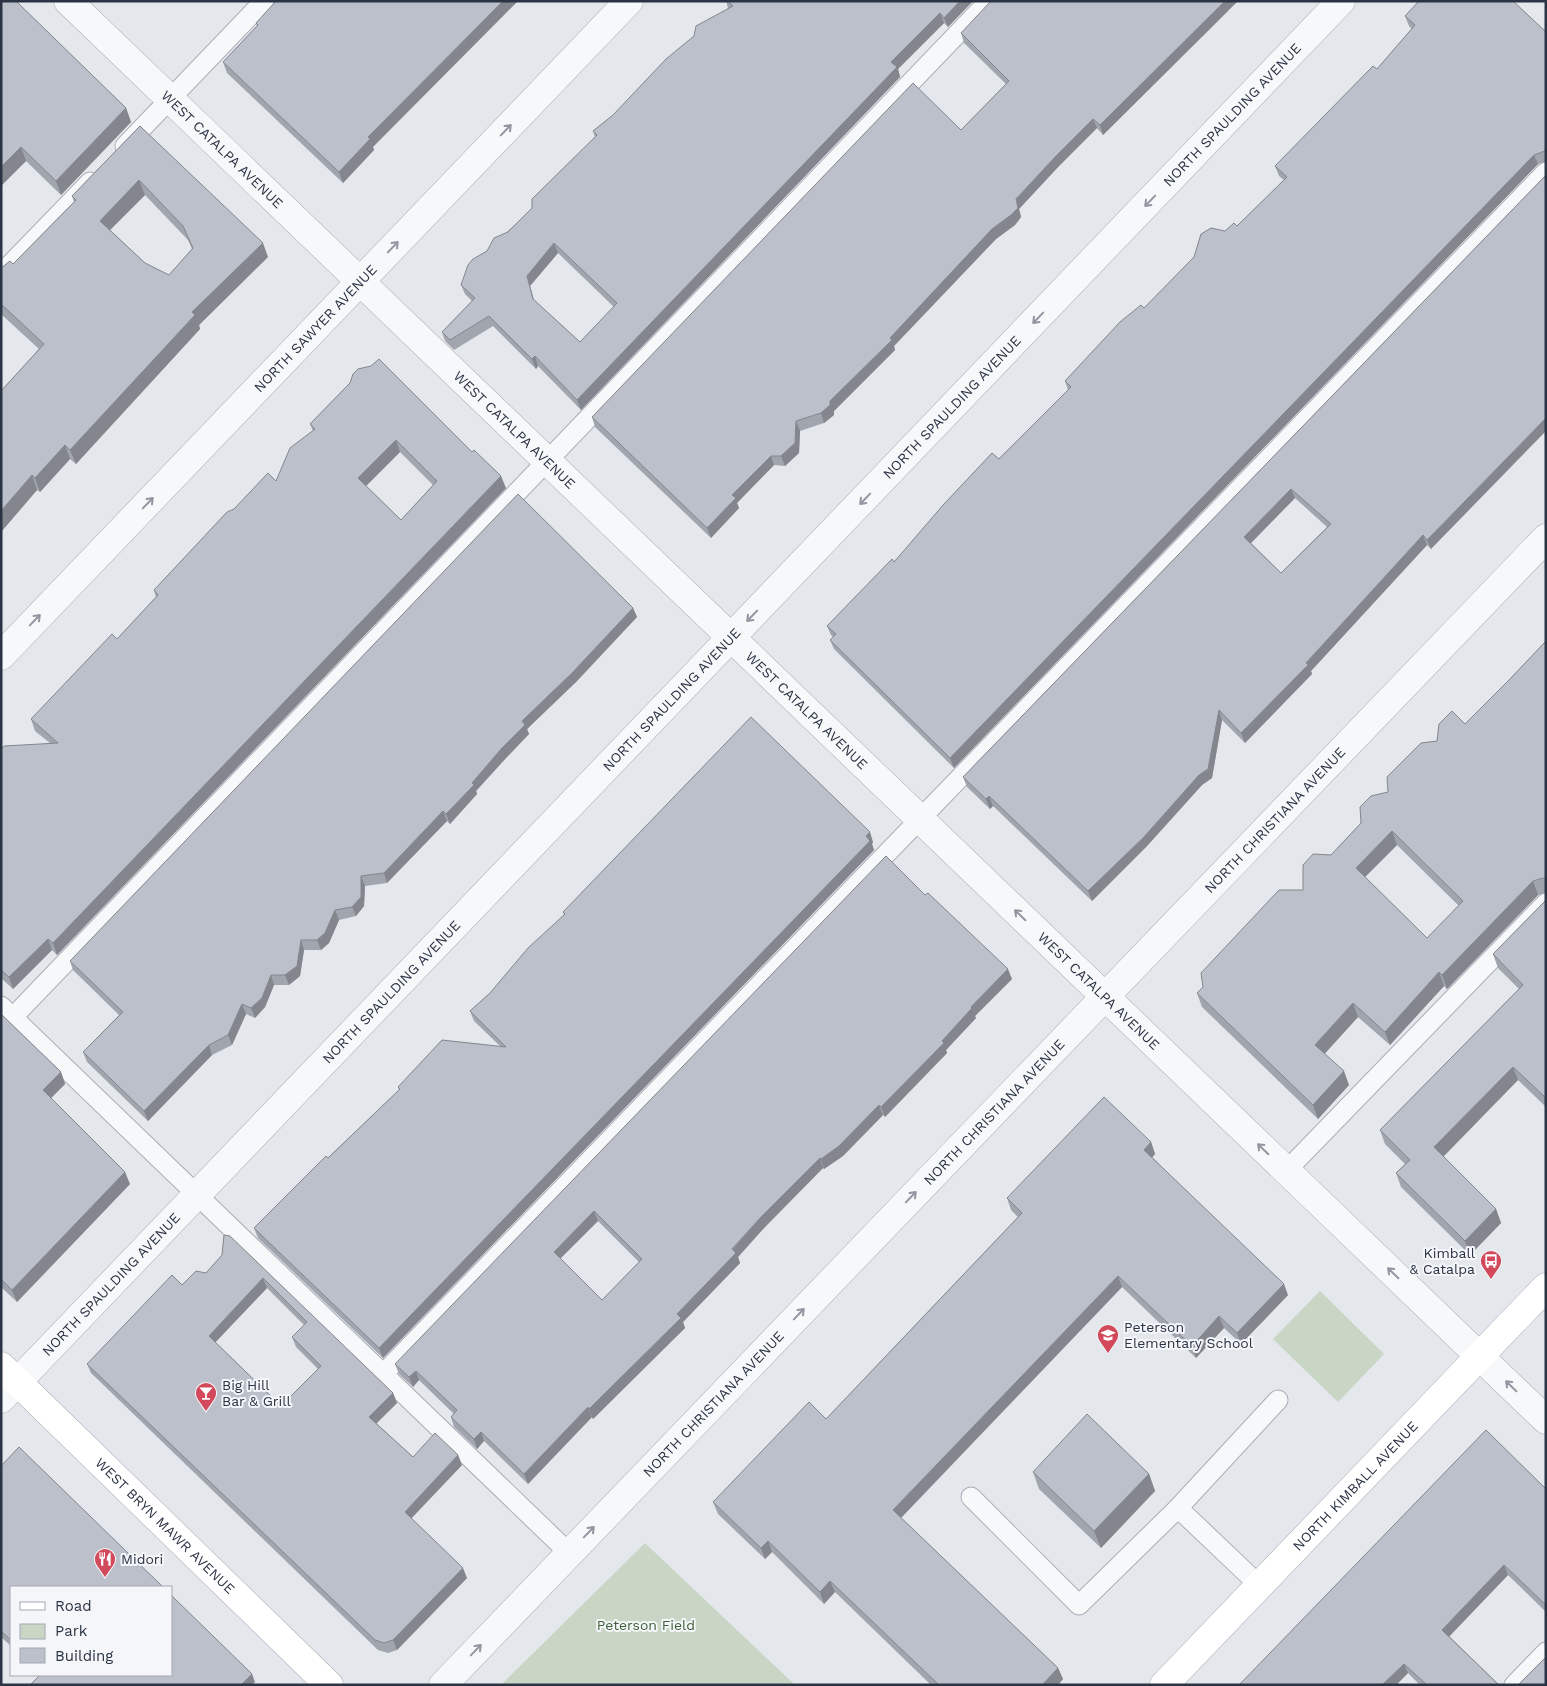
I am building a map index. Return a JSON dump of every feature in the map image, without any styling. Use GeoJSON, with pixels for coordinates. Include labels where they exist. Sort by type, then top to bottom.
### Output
{"type":"FeatureCollection","features":[{"type":"Feature","properties":{"kind":"street","name":"WEST CATALPA AVENUE"},"geometry":{"type":"LineString","coordinates":[[68,1],[1546,1420]]}},
{"type":"Feature","properties":{"kind":"street","name":"NORTH SAWYER AVENUE"},"geometry":{"type":"LineString","coordinates":[[1,656],[629,1]]}},
{"type":"Feature","properties":{"kind":"street","name":"NORTH SPAULDING AVENUE"},"geometry":{"type":"LineString","coordinates":[[7,1382],[197,1195],[1342,1]]}},
{"type":"Feature","properties":{"kind":"street","name":"NORTH CHRISTIANA AVENUE"},"geometry":{"type":"LineString","coordinates":[[443,1685],[1546,538]]}},
{"type":"Feature","properties":{"kind":"street","name":"NORTH KIMBALL AVENUE"},"geometry":{"type":"LineString","coordinates":[[1164,1685],[1546,1287]]}},
{"type":"Feature","properties":{"kind":"street","name":"WEST BRYN MAWR AVENUE"},"geometry":{"type":"LineString","coordinates":[[7,1382],[325,1683]]}},
{"type":"Feature","properties":{"kind":"lane"},"geometry":{"type":"LineString","coordinates":[[1,274],[264,1]]}},
{"type":"Feature","properties":{"kind":"lane"},"geometry":{"type":"LineString","coordinates":[[569,1553],[7,1011],[546,460],[989,1]]}},
{"type":"Feature","properties":{"kind":"lane"},"geometry":{"type":"LineString","coordinates":[[383,1374],[1546,172]]}},
{"type":"Feature","properties":{"kind":"lane"},"geometry":{"type":"LineString","coordinates":[[1286,1171],[1546,903]]}},
{"type":"Feature","properties":{"kind":"lane"},"geometry":{"type":"LineString","coordinates":[[971,1497],[1079,1605],[1178,1508],[1278,1400]]}},
{"type":"Feature","properties":{"kind":"lane"},"geometry":{"type":"LineString","coordinates":[[1178,1508],[1259,1585]]}},
{"type":"Feature","properties":{"kind":"lane"},"geometry":{"type":"LineString","coordinates":[[1514,1685],[1546,1652]]}},
{"type":"Feature","properties":{"kind":"green space"},"geometry":{"type":"Polygon","coordinates":[[[1320,1291],[1384,1354],[1338,1402],[1273,1339],[1320,1291]]]}},
{"type":"Feature","properties":{"kind":"green space","name":"Peterson Field"},"geometry":{"type":"Polygon","coordinates":[[[645,1543],[795,1685],[501,1685],[645,1543]]]}},
{"type":"Feature","properties":{"kind":"building"},"geometry":{"type":"Polygon","coordinates":[[[1,1],[16,1],[126,108],[56,181],[21,147],[1,167],[1,1]]]}},
{"type":"Feature","properties":{"kind":"building"},"geometry":{"type":"Polygon","coordinates":[[[276,1],[503,1],[368,137],[370,139],[339,172],[223,62],[258,25],[256,23],[276,1]]]}},
{"type":"Feature","properties":{"kind":"building"},"geometry":{"type":"Polygon","coordinates":[[[728,1],[960,1],[944,18],[940,13],[891,62],[897,67],[577,400],[535,356],[532,359],[489,316],[450,340],[442,332],[475,298],[461,285],[468,265],[473,259],[487,251],[494,238],[508,232],[532,208],[532,199],[597,135],[593,131],[613,115],[666,59],[694,36],[696,26],[733,6],[728,1]],[[554,243],[527,276],[533,299],[580,342],[617,303],[554,243]]]}},
{"type":"Feature","properties":{"kind":"building"},"geometry":{"type":"Polygon","coordinates":[[[991,1],[1225,1],[1100,125],[1093,119],[1056,156],[1016,199],[1018,208],[992,229],[890,338],[892,340],[830,401],[830,405],[821,413],[796,421],[795,443],[781,456],[771,456],[732,495],[736,498],[707,528],[592,417],[913,83],[961,130],[1009,81],[961,33],[991,1]]]}},
{"type":"Feature","properties":{"kind":"building"},"geometry":{"type":"Polygon","coordinates":[[[1419,1],[1513,1],[1546,32],[1546,152],[1534,155],[950,758],[830,640],[836,634],[827,626],[892,559],[894,562],[944,504],[992,453],[999,459],[1071,387],[1065,381],[1120,322],[1141,305],[1144,308],[1194,257],[1201,234],[1211,228],[1225,231],[1234,223],[1237,226],[1287,177],[1275,166],[1373,66],[1377,69],[1415,25],[1405,16],[1419,1]]]}},
{"type":"Feature","properties":{"kind":"building"},"geometry":{"type":"Polygon","coordinates":[[[140,126],[263,243],[192,312],[195,315],[70,450],[65,445],[35,478],[32,475],[1,511],[1,391],[44,344],[1,304],[1,268],[10,261],[13,264],[76,200],[72,196],[140,126]],[[139,180],[100,221],[145,263],[169,275],[193,248],[183,226],[139,180]]]}},
{"type":"Feature","properties":{"kind":"building"},"geometry":{"type":"Polygon","coordinates":[[[1546,175],[1546,418],[1427,540],[1423,535],[1306,663],[1308,665],[1241,733],[1219,710],[1208,769],[1199,775],[1144,837],[1088,891],[989,796],[986,799],[963,777],[1546,175]],[[1291,489],[1244,537],[1281,573],[1331,524],[1291,489]]]}},
{"type":"Feature","properties":{"kind":"building"},"geometry":{"type":"Polygon","coordinates":[[[379,359],[472,452],[474,450],[501,476],[53,943],[48,939],[9,977],[1,970],[1,749],[4,746],[58,743],[31,719],[112,634],[117,639],[158,595],[154,590],[227,512],[234,509],[268,473],[276,481],[290,448],[315,429],[310,424],[350,383],[353,374],[358,369],[371,366],[379,359]],[[396,440],[358,478],[401,520],[437,481],[396,440]]]}},
{"type":"Feature","properties":{"kind":"building"},"geometry":{"type":"Polygon","coordinates":[[[518,494],[633,608],[572,673],[522,721],[525,725],[502,748],[472,783],[474,785],[446,814],[443,811],[384,873],[361,876],[361,897],[352,907],[335,910],[325,933],[317,940],[301,940],[297,966],[285,975],[271,975],[262,998],[251,1008],[242,1004],[228,1035],[209,1045],[144,1111],[83,1052],[123,1012],[70,961],[518,494]]]}},
{"type":"Feature","properties":{"kind":"building"},"geometry":{"type":"Polygon","coordinates":[[[1546,641],[1546,880],[1543,878],[1533,881],[1442,975],[1439,972],[1385,1032],[1353,1003],[1315,1045],[1344,1071],[1313,1105],[1197,993],[1203,987],[1201,973],[1279,890],[1303,890],[1303,865],[1313,854],[1331,855],[1361,823],[1360,807],[1371,796],[1388,792],[1387,777],[1421,743],[1437,741],[1439,724],[1452,711],[1465,724],[1546,641]],[[1392,831],[1356,868],[1427,938],[1463,901],[1392,831]]]}},
{"type":"Feature","properties":{"kind":"building"},"geometry":{"type":"Polygon","coordinates":[[[751,717],[870,832],[866,836],[870,841],[379,1348],[254,1228],[326,1156],[328,1158],[400,1089],[398,1087],[442,1040],[506,1047],[470,1011],[490,993],[528,948],[565,914],[563,912],[751,717]]]}},
{"type":"Feature","properties":{"kind":"building"},"geometry":{"type":"Polygon","coordinates":[[[886,856],[925,895],[928,893],[1008,969],[971,1007],[942,1041],[944,1043],[881,1107],[879,1105],[839,1146],[820,1158],[761,1217],[732,1249],[736,1253],[677,1314],[681,1318],[589,1409],[588,1407],[524,1474],[481,1432],[474,1439],[451,1417],[457,1410],[416,1371],[409,1377],[395,1364],[886,856]],[[594,1211],[554,1252],[602,1300],[642,1259],[594,1211]]]}},
{"type":"Feature","properties":{"kind":"building"},"geometry":{"type":"Polygon","coordinates":[[[1546,900],[1546,1098],[1513,1067],[1434,1147],[1496,1209],[1465,1241],[1396,1173],[1410,1160],[1380,1130],[1523,985],[1493,954],[1546,900]]]}},
{"type":"Feature","properties":{"kind":"building"},"geometry":{"type":"Polygon","coordinates":[[[1,1014],[61,1072],[43,1090],[125,1172],[12,1290],[1,1279],[1,1014]]]}},
{"type":"Feature","properties":{"kind":"building"},"geometry":{"type":"Polygon","coordinates":[[[1104,1097],[1151,1142],[1144,1150],[1284,1284],[1237,1333],[1219,1316],[1192,1346],[1118,1276],[893,1510],[1058,1668],[1042,1685],[939,1685],[830,1581],[820,1592],[768,1541],[761,1548],[713,1502],[809,1402],[826,1419],[1022,1213],[1007,1198],[1104,1097]]]}},
{"type":"Feature","properties":{"kind":"building"},"geometry":{"type":"Polygon","coordinates":[[[224,1235],[230,1236],[393,1393],[369,1417],[413,1457],[435,1433],[458,1455],[405,1512],[463,1568],[393,1640],[384,1643],[375,1640],[87,1364],[172,1275],[182,1285],[196,1271],[206,1273],[222,1255],[224,1235]],[[263,1278],[209,1336],[281,1406],[321,1366],[292,1337],[307,1322],[263,1278]]]}},
{"type":"Feature","properties":{"kind":"building"},"geometry":{"type":"Polygon","coordinates":[[[1087,1414],[1149,1474],[1094,1531],[1033,1472],[1087,1414]]]}},
{"type":"Feature","properties":{"kind":"building"},"geometry":{"type":"Polygon","coordinates":[[[1486,1430],[1546,1489],[1546,1605],[1504,1565],[1442,1630],[1499,1685],[1427,1685],[1404,1664],[1382,1685],[1239,1685],[1486,1430]]]}},
{"type":"Feature","properties":{"kind":"building"},"geometry":{"type":"Polygon","coordinates":[[[19,1447],[162,1586],[10,1586],[10,1639],[1,1631],[1,1466],[19,1447]]]}},
{"type":"Feature","properties":{"kind":"building"},"geometry":{"type":"Polygon","coordinates":[[[172,1596],[252,1674],[241,1685],[30,1685],[39,1676],[172,1676],[172,1596]]]}},
{"type":"Feature","properties":{"kind":"building"},"geometry":{"type":"Polygon","coordinates":[[[1546,1657],[1546,1685],[1518,1685],[1546,1657]]]}},
{"type":"Feature","properties":{"kind":"place","name":"Kimball & Catalpa"},"geometry":{"type":"Point","coordinates":[1491,1280]}},
{"type":"Feature","properties":{"kind":"place","name":"Peterson Elementary School"},"geometry":{"type":"Point","coordinates":[1108,1354]}},
{"type":"Feature","properties":{"kind":"place","name":"Big Hill Bar & Grill"},"geometry":{"type":"Point","coordinates":[206,1412]}},
{"type":"Feature","properties":{"kind":"place","name":"Midori"},"geometry":{"type":"Point","coordinates":[105,1578]}}]}
